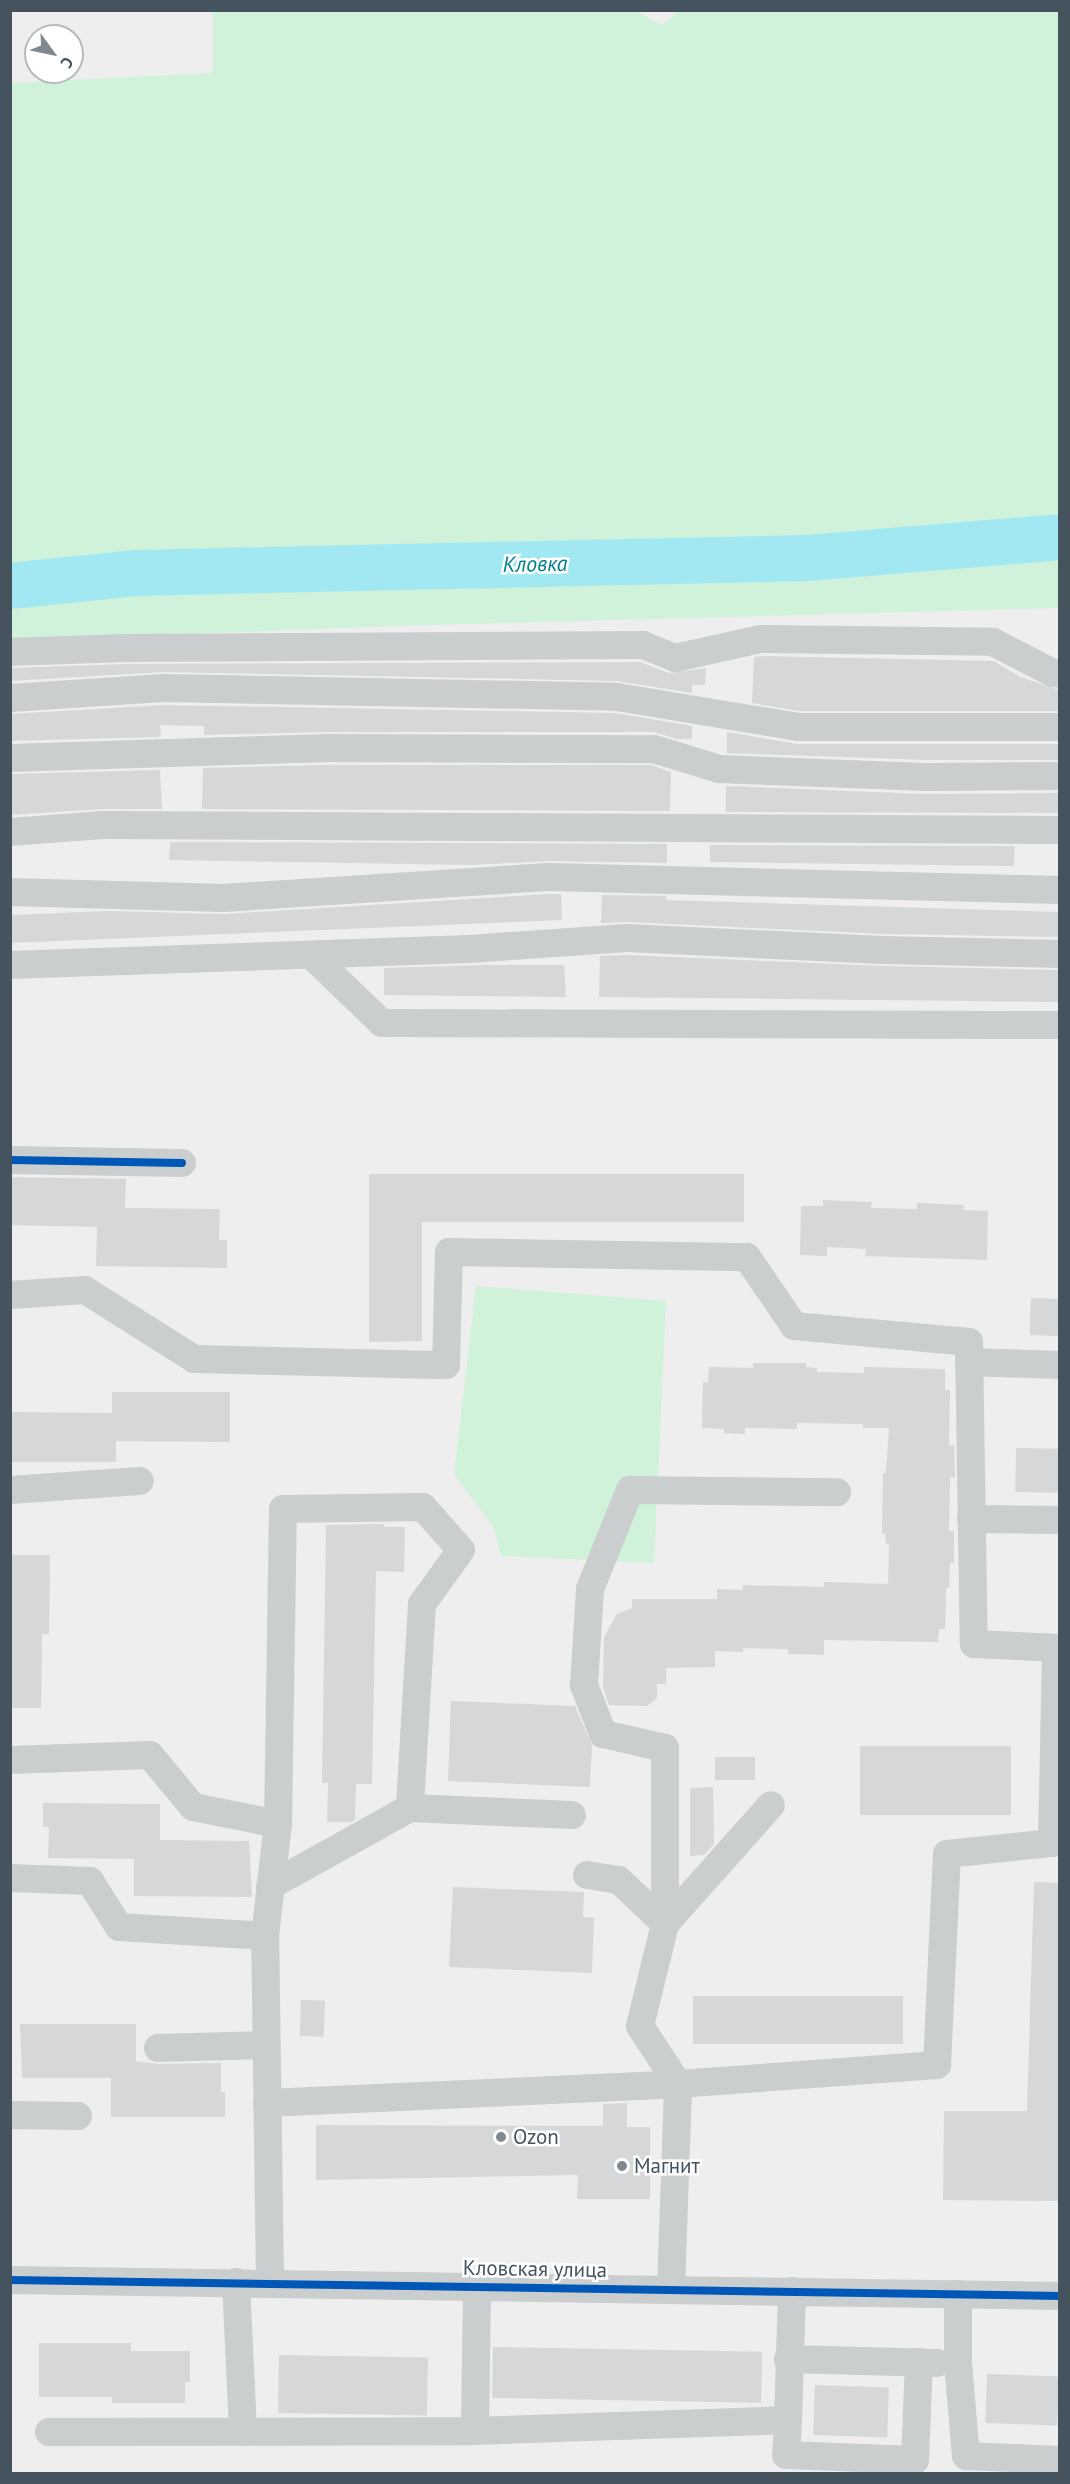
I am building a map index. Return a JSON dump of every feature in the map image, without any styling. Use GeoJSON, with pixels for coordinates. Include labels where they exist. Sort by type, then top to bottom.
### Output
{"type":"FeatureCollection","features":[{"type":"Feature","properties":{"kind":"street"},"geometry":{"type":"LineString","coordinates":[[10,652],[126,648],[643,645],[675,658],[761,639],[993,642],[1059,674]]}},
{"type":"Feature","properties":{"kind":"street"},"geometry":{"type":"LineString","coordinates":[[10,698],[164,688],[617,697],[798,727],[1059,727]]}},
{"type":"Feature","properties":{"kind":"street"},"geometry":{"type":"LineString","coordinates":[[10,759],[324,748],[654,749],[719,769],[926,777],[1059,776]]}},
{"type":"Feature","properties":{"kind":"street"},"geometry":{"type":"LineString","coordinates":[[10,832],[103,825],[1059,830]]}},
{"type":"Feature","properties":{"kind":"street"},"geometry":{"type":"LineString","coordinates":[[10,892],[223,898],[550,877],[1059,890]]}},
{"type":"Feature","properties":{"kind":"street"},"geometry":{"type":"LineString","coordinates":[[10,965],[469,949],[627,938],[884,950],[1059,954]]}},
{"type":"Feature","properties":{"kind":"street"},"geometry":{"type":"LineString","coordinates":[[311,955],[382,1023],[1059,1024]]}},
{"type":"Feature","properties":{"kind":"street"},"geometry":{"type":"LineString","coordinates":[[10,1160],[182,1163]]}},
{"type":"Feature","properties":{"kind":"street"},"geometry":{"type":"LineString","coordinates":[[10,1295],[85,1290],[194,1359],[446,1365],[449,1252],[747,1257],[794,1326],[969,1342],[974,1644],[1058,1648],[1052,1843],[947,1854],[937,2064],[678,2084],[267,2103]]}},
{"type":"Feature","properties":{"kind":"street"},"geometry":{"type":"LineString","coordinates":[[969,1362],[1059,1365]]}},
{"type":"Feature","properties":{"kind":"street"},"geometry":{"type":"LineString","coordinates":[[10,1490],[140,1481]]}},
{"type":"Feature","properties":{"kind":"street"},"geometry":{"type":"LineString","coordinates":[[670,2289],[678,2084],[640,2026],[665,1924],[665,1748],[603,1734],[584,1685],[590,1589],[630,1490],[837,1492]]}},
{"type":"Feature","properties":{"kind":"street"},"geometry":{"type":"LineString","coordinates":[[270,2283],[265,1936],[278,1824],[283,1509],[423,1507],[461,1550],[422,1604],[410,1808]]}},
{"type":"Feature","properties":{"kind":"street"},"geometry":{"type":"LineString","coordinates":[[971,1519],[1059,1520]]}},
{"type":"Feature","properties":{"kind":"street"},"geometry":{"type":"LineString","coordinates":[[10,1760],[150,1755],[193,1807],[278,1824]]}},
{"type":"Feature","properties":{"kind":"street"},"geometry":{"type":"LineString","coordinates":[[665,1924],[771,1805]]}},
{"type":"Feature","properties":{"kind":"street"},"geometry":{"type":"LineString","coordinates":[[270,1886],[410,1808],[572,1815]]}},
{"type":"Feature","properties":{"kind":"street"},"geometry":{"type":"LineString","coordinates":[[587,1875],[619,1880],[665,1924]]}},
{"type":"Feature","properties":{"kind":"street"},"geometry":{"type":"LineString","coordinates":[[10,1878],[90,1881],[120,1927],[265,1936]]}},
{"type":"Feature","properties":{"kind":"street"},"geometry":{"type":"LineString","coordinates":[[158,2048],[266,2045]]}},
{"type":"Feature","properties":{"kind":"street"},"geometry":{"type":"LineString","coordinates":[[10,2115],[78,2116]]}},
{"type":"Feature","properties":{"kind":"street","name":"Кловская улица"},"geometry":{"type":"LineString","coordinates":[[10,2280],[1059,2296]]}},
{"type":"Feature","properties":{"kind":"street"},"geometry":{"type":"LineString","coordinates":[[236,2282],[243,2432]]}},
{"type":"Feature","properties":{"kind":"street"},"geometry":{"type":"LineString","coordinates":[[475,2431],[477,2286]]}},
{"type":"Feature","properties":{"kind":"street"},"geometry":{"type":"LineString","coordinates":[[792,2291],[786,2455],[915,2460],[919,2362]]}},
{"type":"Feature","properties":{"kind":"street"},"geometry":{"type":"LineString","coordinates":[[958,2294],[957,2363],[966,2456],[1059,2460]]}},
{"type":"Feature","properties":{"kind":"street"},"geometry":{"type":"LineString","coordinates":[[788,2359],[957,2363]]}},
{"type":"Feature","properties":{"kind":"street"},"geometry":{"type":"LineString","coordinates":[[49,2432],[475,2431],[788,2420]]}},
{"type":"Feature","properties":{"kind":"green space"},"geometry":{"type":"Polygon","coordinates":[[[634,10],[662,25],[680,10],[1059,11],[1059,608],[393,626],[11,641],[11,83],[84,84],[84,79],[213,73],[213,11],[634,10]]]}},
{"type":"Feature","properties":{"kind":"green space"},"geometry":{"type":"Polygon","coordinates":[[[476,1286],[666,1301],[654,1563],[501,1556],[493,1526],[454,1474],[476,1286]]]}},
{"type":"Feature","properties":{"kind":"building"},"geometry":{"type":"Polygon","coordinates":[[[754,657],[994,661],[1020,677],[1059,690],[1059,711],[799,711],[752,703],[754,657]]]}},
{"type":"Feature","properties":{"kind":"building"},"geometry":{"type":"Polygon","coordinates":[[[640,662],[669,673],[706,668],[705,685],[692,685],[692,693],[617,681],[164,672],[10,681],[10,668],[126,664],[640,662]]]}},
{"type":"Feature","properties":{"kind":"building"},"geometry":{"type":"Polygon","coordinates":[[[164,705],[615,713],[692,726],[692,739],[677,739],[654,732],[323,732],[204,735],[204,726],[160,725],[161,735],[158,737],[10,741],[10,714],[164,705]]]}},
{"type":"Feature","properties":{"kind":"building"},"geometry":{"type":"Polygon","coordinates":[[[727,732],[798,744],[1059,744],[1059,760],[926,760],[727,753],[727,732]]]}},
{"type":"Feature","properties":{"kind":"building"},"geometry":{"type":"Polygon","coordinates":[[[324,765],[651,765],[671,772],[670,811],[202,809],[203,768],[324,765]]]}},
{"type":"Feature","properties":{"kind":"building"},"geometry":{"type":"Polygon","coordinates":[[[160,770],[162,809],[102,809],[10,815],[10,774],[160,770]]]}},
{"type":"Feature","properties":{"kind":"building"},"geometry":{"type":"Polygon","coordinates":[[[726,786],[926,794],[1059,793],[1059,813],[726,812],[726,786]]]}},
{"type":"Feature","properties":{"kind":"building"},"geometry":{"type":"Polygon","coordinates":[[[170,842],[667,844],[667,863],[550,861],[472,865],[169,860],[170,842]]]}},
{"type":"Feature","properties":{"kind":"building"},"geometry":{"type":"Polygon","coordinates":[[[710,845],[1015,846],[1014,866],[710,862],[710,845]]]}},
{"type":"Feature","properties":{"kind":"building"},"geometry":{"type":"Polygon","coordinates":[[[561,894],[562,920],[10,943],[10,915],[107,911],[224,914],[561,894]]]}},
{"type":"Feature","properties":{"kind":"building"},"geometry":{"type":"Polygon","coordinates":[[[602,895],[666,896],[666,900],[1059,912],[1059,937],[884,934],[628,922],[601,923],[602,895]]]}},
{"type":"Feature","properties":{"kind":"building"},"geometry":{"type":"Polygon","coordinates":[[[627,955],[883,966],[1059,970],[1059,1002],[599,997],[600,956],[627,955]]]}},
{"type":"Feature","properties":{"kind":"building"},"geometry":{"type":"Polygon","coordinates":[[[564,965],[566,997],[384,995],[384,968],[564,965]]]}},
{"type":"Feature","properties":{"kind":"building"},"geometry":{"type":"Polygon","coordinates":[[[369,1174],[744,1174],[744,1222],[422,1222],[422,1341],[369,1342],[369,1174]]]}},
{"type":"Feature","properties":{"kind":"building"},"geometry":{"type":"Polygon","coordinates":[[[10,1177],[126,1179],[125,1208],[220,1209],[219,1240],[227,1240],[227,1268],[96,1266],[97,1227],[10,1225],[10,1177]]]}},
{"type":"Feature","properties":{"kind":"building"},"geometry":{"type":"Polygon","coordinates":[[[823,1200],[872,1202],[871,1208],[917,1209],[917,1203],[964,1205],[963,1210],[988,1211],[987,1260],[865,1256],[866,1249],[827,1247],[827,1256],[800,1255],[801,1206],[823,1206],[823,1200]]]}},
{"type":"Feature","properties":{"kind":"building"},"geometry":{"type":"Polygon","coordinates":[[[1031,1298],[1059,1299],[1058,1336],[1030,1335],[1031,1298]]]}},
{"type":"Feature","properties":{"kind":"building"},"geometry":{"type":"Polygon","coordinates":[[[753,1363],[806,1363],[806,1367],[817,1368],[817,1372],[864,1373],[864,1367],[945,1369],[945,1390],[950,1390],[949,1445],[954,1445],[955,1477],[950,1477],[949,1531],[954,1531],[954,1563],[950,1563],[949,1588],[946,1588],[945,1629],[939,1629],[938,1642],[824,1640],[824,1655],[788,1654],[788,1649],[743,1648],[743,1652],[715,1651],[715,1667],[666,1668],[666,1684],[657,1684],[657,1698],[647,1706],[609,1705],[603,1687],[604,1637],[617,1614],[632,1608],[632,1599],[717,1599],[717,1589],[743,1590],[743,1585],[824,1587],[824,1582],[888,1584],[889,1544],[886,1544],[885,1534],[882,1534],[883,1473],[886,1473],[889,1428],[863,1428],[863,1424],[797,1423],[797,1429],[745,1428],[745,1434],[724,1433],[724,1429],[702,1428],[703,1382],[708,1382],[709,1367],[753,1368],[753,1363]]]}},
{"type":"Feature","properties":{"kind":"building"},"geometry":{"type":"Polygon","coordinates":[[[112,1392],[230,1392],[230,1442],[116,1441],[116,1462],[10,1462],[10,1412],[112,1413],[112,1392]]]}},
{"type":"Feature","properties":{"kind":"building"},"geometry":{"type":"Polygon","coordinates":[[[1016,1448],[1059,1449],[1058,1493],[1015,1492],[1016,1448]]]}},
{"type":"Feature","properties":{"kind":"building"},"geometry":{"type":"Polygon","coordinates":[[[384,1524],[384,1527],[405,1527],[404,1572],[376,1571],[372,1784],[356,1784],[355,1820],[327,1822],[328,1783],[322,1783],[326,1525],[384,1524]]]}},
{"type":"Feature","properties":{"kind":"building"},"geometry":{"type":"Polygon","coordinates":[[[10,1555],[50,1555],[49,1634],[42,1634],[41,1708],[10,1708],[10,1555]]]}},
{"type":"Feature","properties":{"kind":"building"},"geometry":{"type":"Polygon","coordinates":[[[451,1701],[575,1706],[592,1746],[590,1787],[448,1781],[451,1701]]]}},
{"type":"Feature","properties":{"kind":"building"},"geometry":{"type":"Polygon","coordinates":[[[860,1746],[1011,1746],[1011,1815],[860,1815],[860,1746]]]}},
{"type":"Feature","properties":{"kind":"building"},"geometry":{"type":"Polygon","coordinates":[[[715,1757],[755,1757],[755,1780],[715,1780],[715,1757]]]}},
{"type":"Feature","properties":{"kind":"building"},"geometry":{"type":"Polygon","coordinates":[[[713,1787],[714,1844],[704,1855],[690,1856],[690,1788],[713,1787]]]}},
{"type":"Feature","properties":{"kind":"building"},"geometry":{"type":"Polygon","coordinates":[[[43,1803],[160,1804],[160,1840],[249,1841],[252,1897],[134,1896],[134,1859],[48,1858],[49,1827],[43,1827],[43,1803]]]}},
{"type":"Feature","properties":{"kind":"building"},"geometry":{"type":"Polygon","coordinates":[[[1034,1882],[1059,1883],[1059,2201],[943,2200],[944,2111],[1027,2111],[1034,1882]]]}},
{"type":"Feature","properties":{"kind":"building"},"geometry":{"type":"Polygon","coordinates":[[[453,1887],[584,1892],[583,1917],[594,1918],[592,1973],[449,1967],[453,1887]]]}},
{"type":"Feature","properties":{"kind":"building"},"geometry":{"type":"Polygon","coordinates":[[[693,1996],[903,1996],[903,2044],[693,2044],[693,1996]]]}},
{"type":"Feature","properties":{"kind":"building"},"geometry":{"type":"Polygon","coordinates":[[[301,2000],[325,2001],[324,2037],[300,2036],[301,2000]]]}},
{"type":"Feature","properties":{"kind":"building"},"geometry":{"type":"Polygon","coordinates":[[[20,2024],[136,2024],[136,2061],[158,2064],[221,2063],[221,2092],[225,2092],[225,2117],[111,2117],[111,2078],[22,2078],[20,2024]]]}},
{"type":"Feature","properties":{"kind":"building"},"geometry":{"type":"Polygon","coordinates":[[[627,2103],[627,2127],[650,2127],[650,2199],[577,2199],[578,2175],[316,2180],[316,2125],[603,2126],[603,2104],[627,2103]]]}},
{"type":"Feature","properties":{"kind":"building"},"geometry":{"type":"Polygon","coordinates":[[[39,2343],[131,2343],[131,2351],[190,2351],[190,2382],[185,2382],[185,2403],[112,2403],[112,2397],[39,2397],[39,2343]]]}},
{"type":"Feature","properties":{"kind":"building"},"geometry":{"type":"Polygon","coordinates":[[[493,2347],[762,2352],[761,2403],[492,2398],[493,2347]]]}},
{"type":"Feature","properties":{"kind":"building"},"geometry":{"type":"Polygon","coordinates":[[[279,2355],[428,2358],[427,2416],[278,2413],[279,2355]]]}},
{"type":"Feature","properties":{"kind":"building"},"geometry":{"type":"Polygon","coordinates":[[[987,2374],[1059,2377],[1057,2425],[985,2423],[987,2374]]]}},
{"type":"Feature","properties":{"kind":"building"},"geometry":{"type":"Polygon","coordinates":[[[815,2385],[889,2388],[887,2438],[813,2435],[815,2385]]]}},
{"type":"Feature","properties":{"kind":"waterway","name":"Кловка"},"geometry":{"type":"LineString","coordinates":[[10,586],[135,573],[807,558],[1060,537]]}},
{"type":"Feature","properties":{"kind":"cycle path"},"geometry":{"type":"LineString","coordinates":[[10,1160],[182,1163]]}},
{"type":"Feature","properties":{"kind":"cycle path"},"geometry":{"type":"LineString","coordinates":[[10,2280],[1060,2296]]}},
{"type":"Feature","properties":{"kind":"place","name":"Ozon"},"geometry":{"type":"Point","coordinates":[501,2137]}},
{"type":"Feature","properties":{"kind":"place","name":"Магнит"},"geometry":{"type":"Point","coordinates":[622,2166]}}]}
